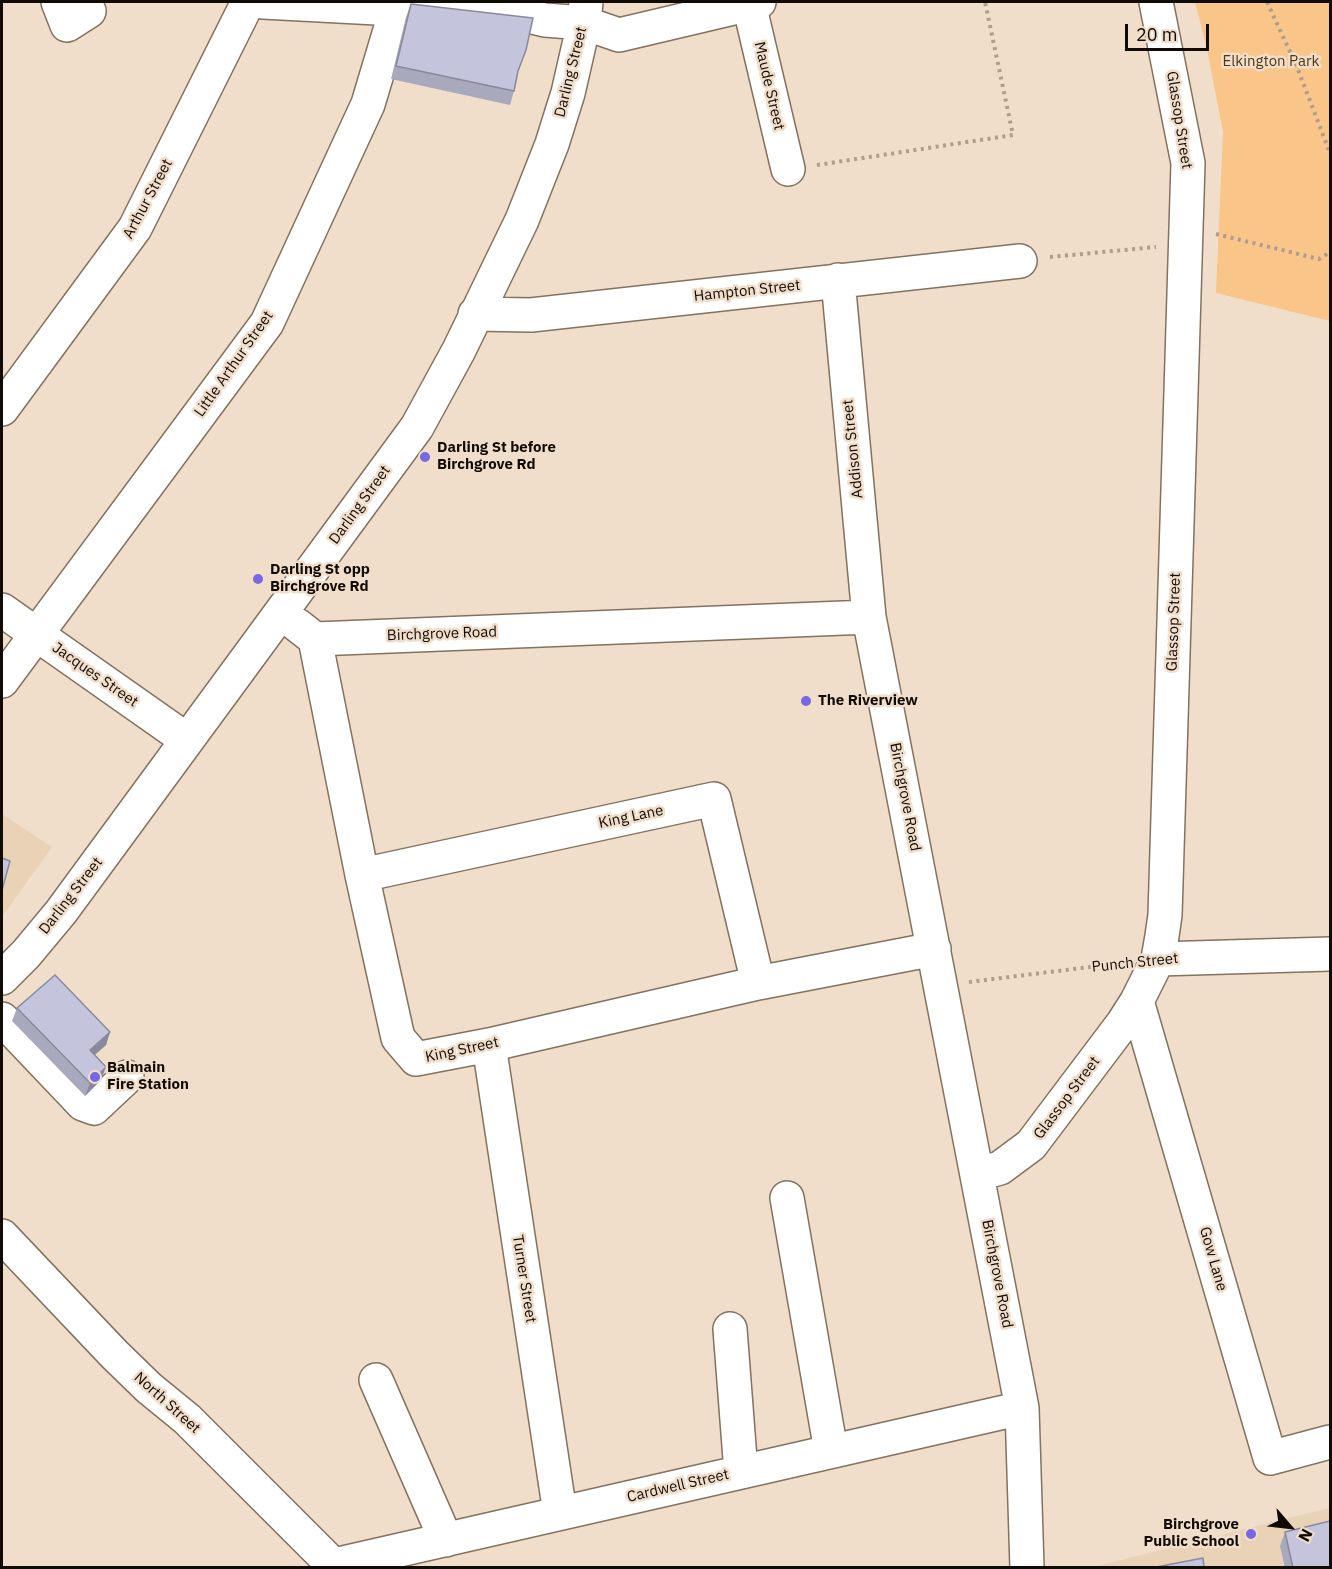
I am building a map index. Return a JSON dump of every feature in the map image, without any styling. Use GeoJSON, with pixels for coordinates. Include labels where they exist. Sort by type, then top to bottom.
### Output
{"type":"FeatureCollection","features":[{"type":"Feature","properties":{"kind":"street"},"geometry":{"type":"LineString","coordinates":[[58,2],[67,26],[89,11],[85,2]]}},
{"type":"Feature","properties":{"kind":"street","name":"Arthur Street"},"geometry":{"type":"LineString","coordinates":[[2,410],[135,228],[248,2]]}},
{"type":"Feature","properties":{"kind":"street"},"geometry":{"type":"LineString","coordinates":[[263,2],[528,16],[545,20],[585,13],[619,35],[754,3]]}},
{"type":"Feature","properties":{"kind":"street","name":"Glassop Street"},"geometry":{"type":"LineString","coordinates":[[978,1174],[1000,1168],[1031,1145],[1123,1023],[1158,959],[1164,915],[1188,163],[1156,2]]}},
{"type":"Feature","properties":{"kind":"street","name":"Maude Street"},"geometry":{"type":"LineString","coordinates":[[754,3],[788,169]]}},
{"type":"Feature","properties":{"kind":"street","name":"Little Arthur Street"},"geometry":{"type":"LineString","coordinates":[[2,681],[267,322],[368,104],[397,8]]}},
{"type":"Feature","properties":{"kind":"street","name":"Darling Street"},"geometry":{"type":"LineString","coordinates":[[2,978],[26,954],[61,912],[417,428],[459,350],[522,220],[552,144],[568,93],[585,13]]}},
{"type":"Feature","properties":{"kind":"street","name":"Hampton Street"},"geometry":{"type":"LineString","coordinates":[[475,314],[531,315],[1020,261]]}},
{"type":"Feature","properties":{"kind":"street","name":"Addison Street"},"geometry":{"type":"LineString","coordinates":[[838,280],[869,617]]}},
{"type":"Feature","properties":{"kind":"street","name":"Jacques Street"},"geometry":{"type":"LineString","coordinates":[[2,610],[187,740]]}},
{"type":"Feature","properties":{"kind":"street"},"geometry":{"type":"LineString","coordinates":[[281,613],[315,639]]}},
{"type":"Feature","properties":{"kind":"street","name":"Birchgrove Road"},"geometry":{"type":"LineString","coordinates":[[315,639],[869,617],[1023,1407],[1027,1568]]}},
{"type":"Feature","properties":{"kind":"street","name":"King Street"},"geometry":{"type":"LineString","coordinates":[[315,639],[362,875],[398,1038],[416,1059],[489,1045],[758,983],[934,949]]}},
{"type":"Feature","properties":{"kind":"street","name":"King Lane"},"geometry":{"type":"LineString","coordinates":[[362,875],[714,799],[758,983]]}},
{"type":"Feature","properties":{"kind":"street","name":"Punch Street"},"geometry":{"type":"LineString","coordinates":[[1158,959],[1329,959]]}},
{"type":"Feature","properties":{"kind":"street","name":"Gow Lane"},"geometry":{"type":"LineString","coordinates":[[1137,1001],[1270,1458],[1330,1442]]}},
{"type":"Feature","properties":{"kind":"street"},"geometry":{"type":"LineString","coordinates":[[2,1018],[83,1104],[94,1108],[127,1077]]}},
{"type":"Feature","properties":{"kind":"street","name":"Turner Street"},"geometry":{"type":"LineString","coordinates":[[489,1045],[560,1513]]}},
{"type":"Feature","properties":{"kind":"street"},"geometry":{"type":"LineString","coordinates":[[787,1198],[831,1451]]}},
{"type":"Feature","properties":{"kind":"street","name":"North Street"},"geometry":{"type":"LineString","coordinates":[[2,1236],[114,1354],[149,1388],[187,1419],[335,1566]]}},
{"type":"Feature","properties":{"kind":"street"},"geometry":{"type":"LineString","coordinates":[[730,1329],[741,1472]]}},
{"type":"Feature","properties":{"kind":"street"},"geometry":{"type":"LineString","coordinates":[[376,1380],[446,1540]]}},
{"type":"Feature","properties":{"kind":"street","name":"Cardwell Street"},"geometry":{"type":"LineString","coordinates":[[335,1566],[1023,1407]]}},
{"type":"Feature","properties":{"kind":"path"},"geometry":{"type":"LineString","coordinates":[[788,169],[1013,135],[985,2]]}},
{"type":"Feature","properties":{"kind":"path"},"geometry":{"type":"LineString","coordinates":[[1268,2],[1297,67],[1330,153]]}},
{"type":"Feature","properties":{"kind":"path"},"geometry":{"type":"LineString","coordinates":[[1020,261],[1186,235],[1319,259],[1330,252]]}},
{"type":"Feature","properties":{"kind":"path","name":"Punch Street"},"geometry":{"type":"LineString","coordinates":[[941,986],[1158,959]]}},
{"type":"Feature","properties":{"kind":"shaded area"},"geometry":{"type":"Polygon","coordinates":[[[2,814],[52,847],[2,917],[2,814]]]}},
{"type":"Feature","properties":{"kind":"shaded area","name":"Birchgrove Public School"},"geometry":{"type":"Polygon","coordinates":[[[1330,1508],[1330,1567],[1089,1568],[1273,1522],[1330,1508]]]}},
{"type":"Feature","properties":{"kind":"green space","name":"Elkington Park"},"geometry":{"type":"Polygon","coordinates":[[[1195,2],[1330,2],[1330,321],[1216,293],[1223,132],[1207,49],[1195,2]]]}},
{"type":"Feature","properties":{"kind":"building"},"geometry":{"type":"Polygon","coordinates":[[[411,4],[533,18],[514,91],[396,66],[411,4]]]}},
{"type":"Feature","properties":{"kind":"building"},"geometry":{"type":"Polygon","coordinates":[[[2,858],[10,861],[2,890],[2,858]]]}},
{"type":"Feature","properties":{"kind":"building"},"geometry":{"type":"Polygon","coordinates":[[[55,975],[110,1032],[90,1050],[106,1067],[90,1083],[17,1008],[55,975]]]}},
{"type":"Feature","properties":{"kind":"building"},"geometry":{"type":"Polygon","coordinates":[[[1330,1521],[1330,1568],[1293,1568],[1285,1532],[1330,1521]]]}},
{"type":"Feature","properties":{"kind":"building"},"geometry":{"type":"Polygon","coordinates":[[[1203,1558],[1204,1568],[1151,1568],[1203,1558]]]}},
{"type":"Feature","properties":{"kind":"place","name":"Darling St before Birchgrove Rd"},"geometry":{"type":"Point","coordinates":[425,457]}},
{"type":"Feature","properties":{"kind":"place","name":"Darling St opp Birchgrove Rd"},"geometry":{"type":"Point","coordinates":[258,579]}},
{"type":"Feature","properties":{"kind":"place","name":"The Riverview"},"geometry":{"type":"Point","coordinates":[806,701]}},
{"type":"Feature","properties":{"kind":"place","name":"Balmain Fire Station"},"geometry":{"type":"Point","coordinates":[95,1077]}},
{"type":"Feature","properties":{"kind":"place","name":"Birchgrove Public School"},"geometry":{"type":"Point","coordinates":[1251,1534]}}]}
